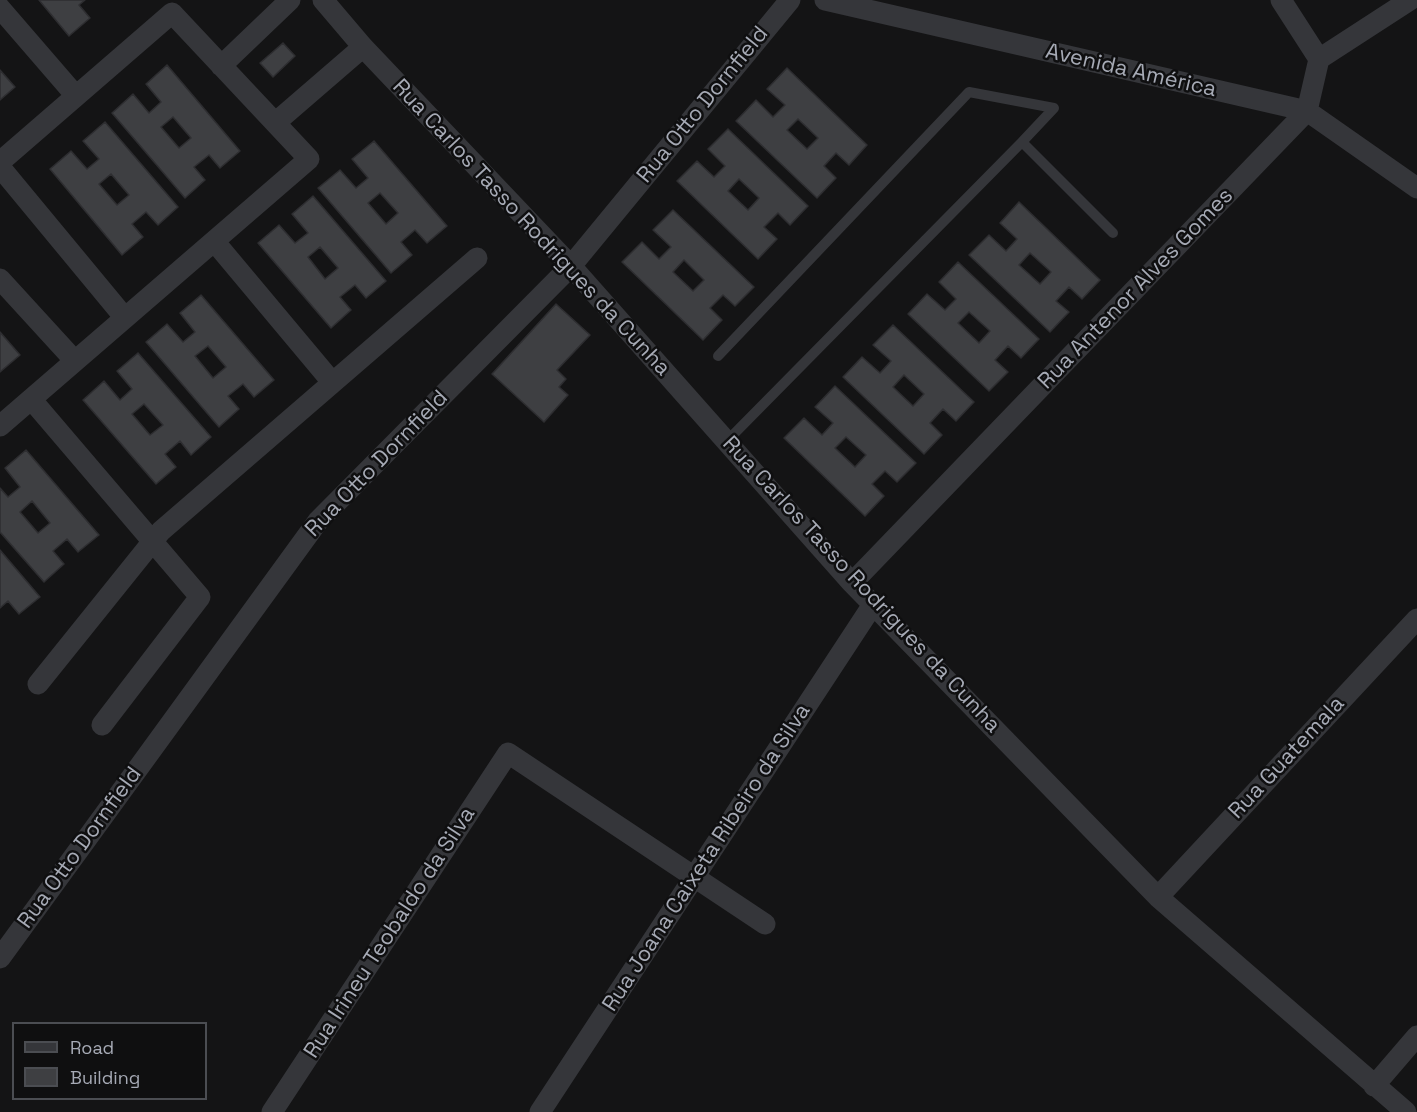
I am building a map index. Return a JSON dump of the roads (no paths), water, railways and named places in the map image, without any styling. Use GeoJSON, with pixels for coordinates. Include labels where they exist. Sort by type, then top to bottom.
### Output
{"type":"FeatureCollection","features":[{"type":"Feature","properties":{"kind":"street"},"geometry":{"type":"LineString","coordinates":[[221,66],[290,0]]}},
{"type":"Feature","properties":{"kind":"street","name":"Rua Carlos Tasso Rodrigues da Cunha"},"geometry":{"type":"LineString","coordinates":[[323,0],[363,47],[571,266],[852,583],[1158,897],[1406,1112]]}},
{"type":"Feature","properties":{"kind":"street","name":"Rua Otto Dornfield"},"geometry":{"type":"LineString","coordinates":[[0,958],[318,521],[571,266],[790,0]]}},
{"type":"Feature","properties":{"kind":"street","name":"Avenida América"},"geometry":{"type":"LineString","coordinates":[[825,0],[1307,111],[1417,188]]}},
{"type":"Feature","properties":{"kind":"street"},"geometry":{"type":"LineString","coordinates":[[1281,0],[1319,59]]}},
{"type":"Feature","properties":{"kind":"street"},"geometry":{"type":"LineString","coordinates":[[1307,111],[1319,59],[1410,0]]}},
{"type":"Feature","properties":{"kind":"street"},"geometry":{"type":"LineString","coordinates":[[0,8],[75,96]]}},
{"type":"Feature","properties":{"kind":"street"},"geometry":{"type":"LineString","coordinates":[[0,162],[172,13],[309,159],[0,426]]}},
{"type":"Feature","properties":{"kind":"street"},"geometry":{"type":"LineString","coordinates":[[275,123],[363,47]]}},
{"type":"Feature","properties":{"kind":"street","name":"Rua Antenor Alves Gomes"},"geometry":{"type":"LineString","coordinates":[[852,583],[1307,111]]}},
{"type":"Feature","properties":{"kind":"street"},"geometry":{"type":"LineString","coordinates":[[0,167],[125,318]]}},
{"type":"Feature","properties":{"kind":"street"},"geometry":{"type":"LineString","coordinates":[[213,242],[332,382]]}},
{"type":"Feature","properties":{"kind":"street"},"geometry":{"type":"LineString","coordinates":[[38,684],[152,541],[170,523],[477,258]]}},
{"type":"Feature","properties":{"kind":"street"},"geometry":{"type":"LineString","coordinates":[[0,279],[75,361]]}},
{"type":"Feature","properties":{"kind":"street"},"geometry":{"type":"LineString","coordinates":[[31,399],[200,597],[102,725]]}},
{"type":"Feature","properties":{"kind":"street","name":"Rua Joana Caixeta Ribeiro da Silva"},"geometry":{"type":"LineString","coordinates":[[540,1112],[874,603]]}},
{"type":"Feature","properties":{"kind":"street","name":"Rua Guatemala"},"geometry":{"type":"LineString","coordinates":[[1158,897],[1417,619]]}},
{"type":"Feature","properties":{"kind":"street","name":"Rua Irineu Teobaldo da Silva"},"geometry":{"type":"LineString","coordinates":[[272,1112],[508,753],[695,877]]}},
{"type":"Feature","properties":{"kind":"street"},"geometry":{"type":"LineString","coordinates":[[695,877],[765,924]]}},
{"type":"Feature","properties":{"kind":"street"},"geometry":{"type":"LineString","coordinates":[[1374,1086],[1417,1036]]}},
{"type":"Feature","properties":{"kind":"lane"},"geometry":{"type":"LineString","coordinates":[[718,356],[969,92],[1054,108],[726,442]]}},
{"type":"Feature","properties":{"kind":"lane"},"geometry":{"type":"LineString","coordinates":[[1022,142],[1113,233]]}}]}
